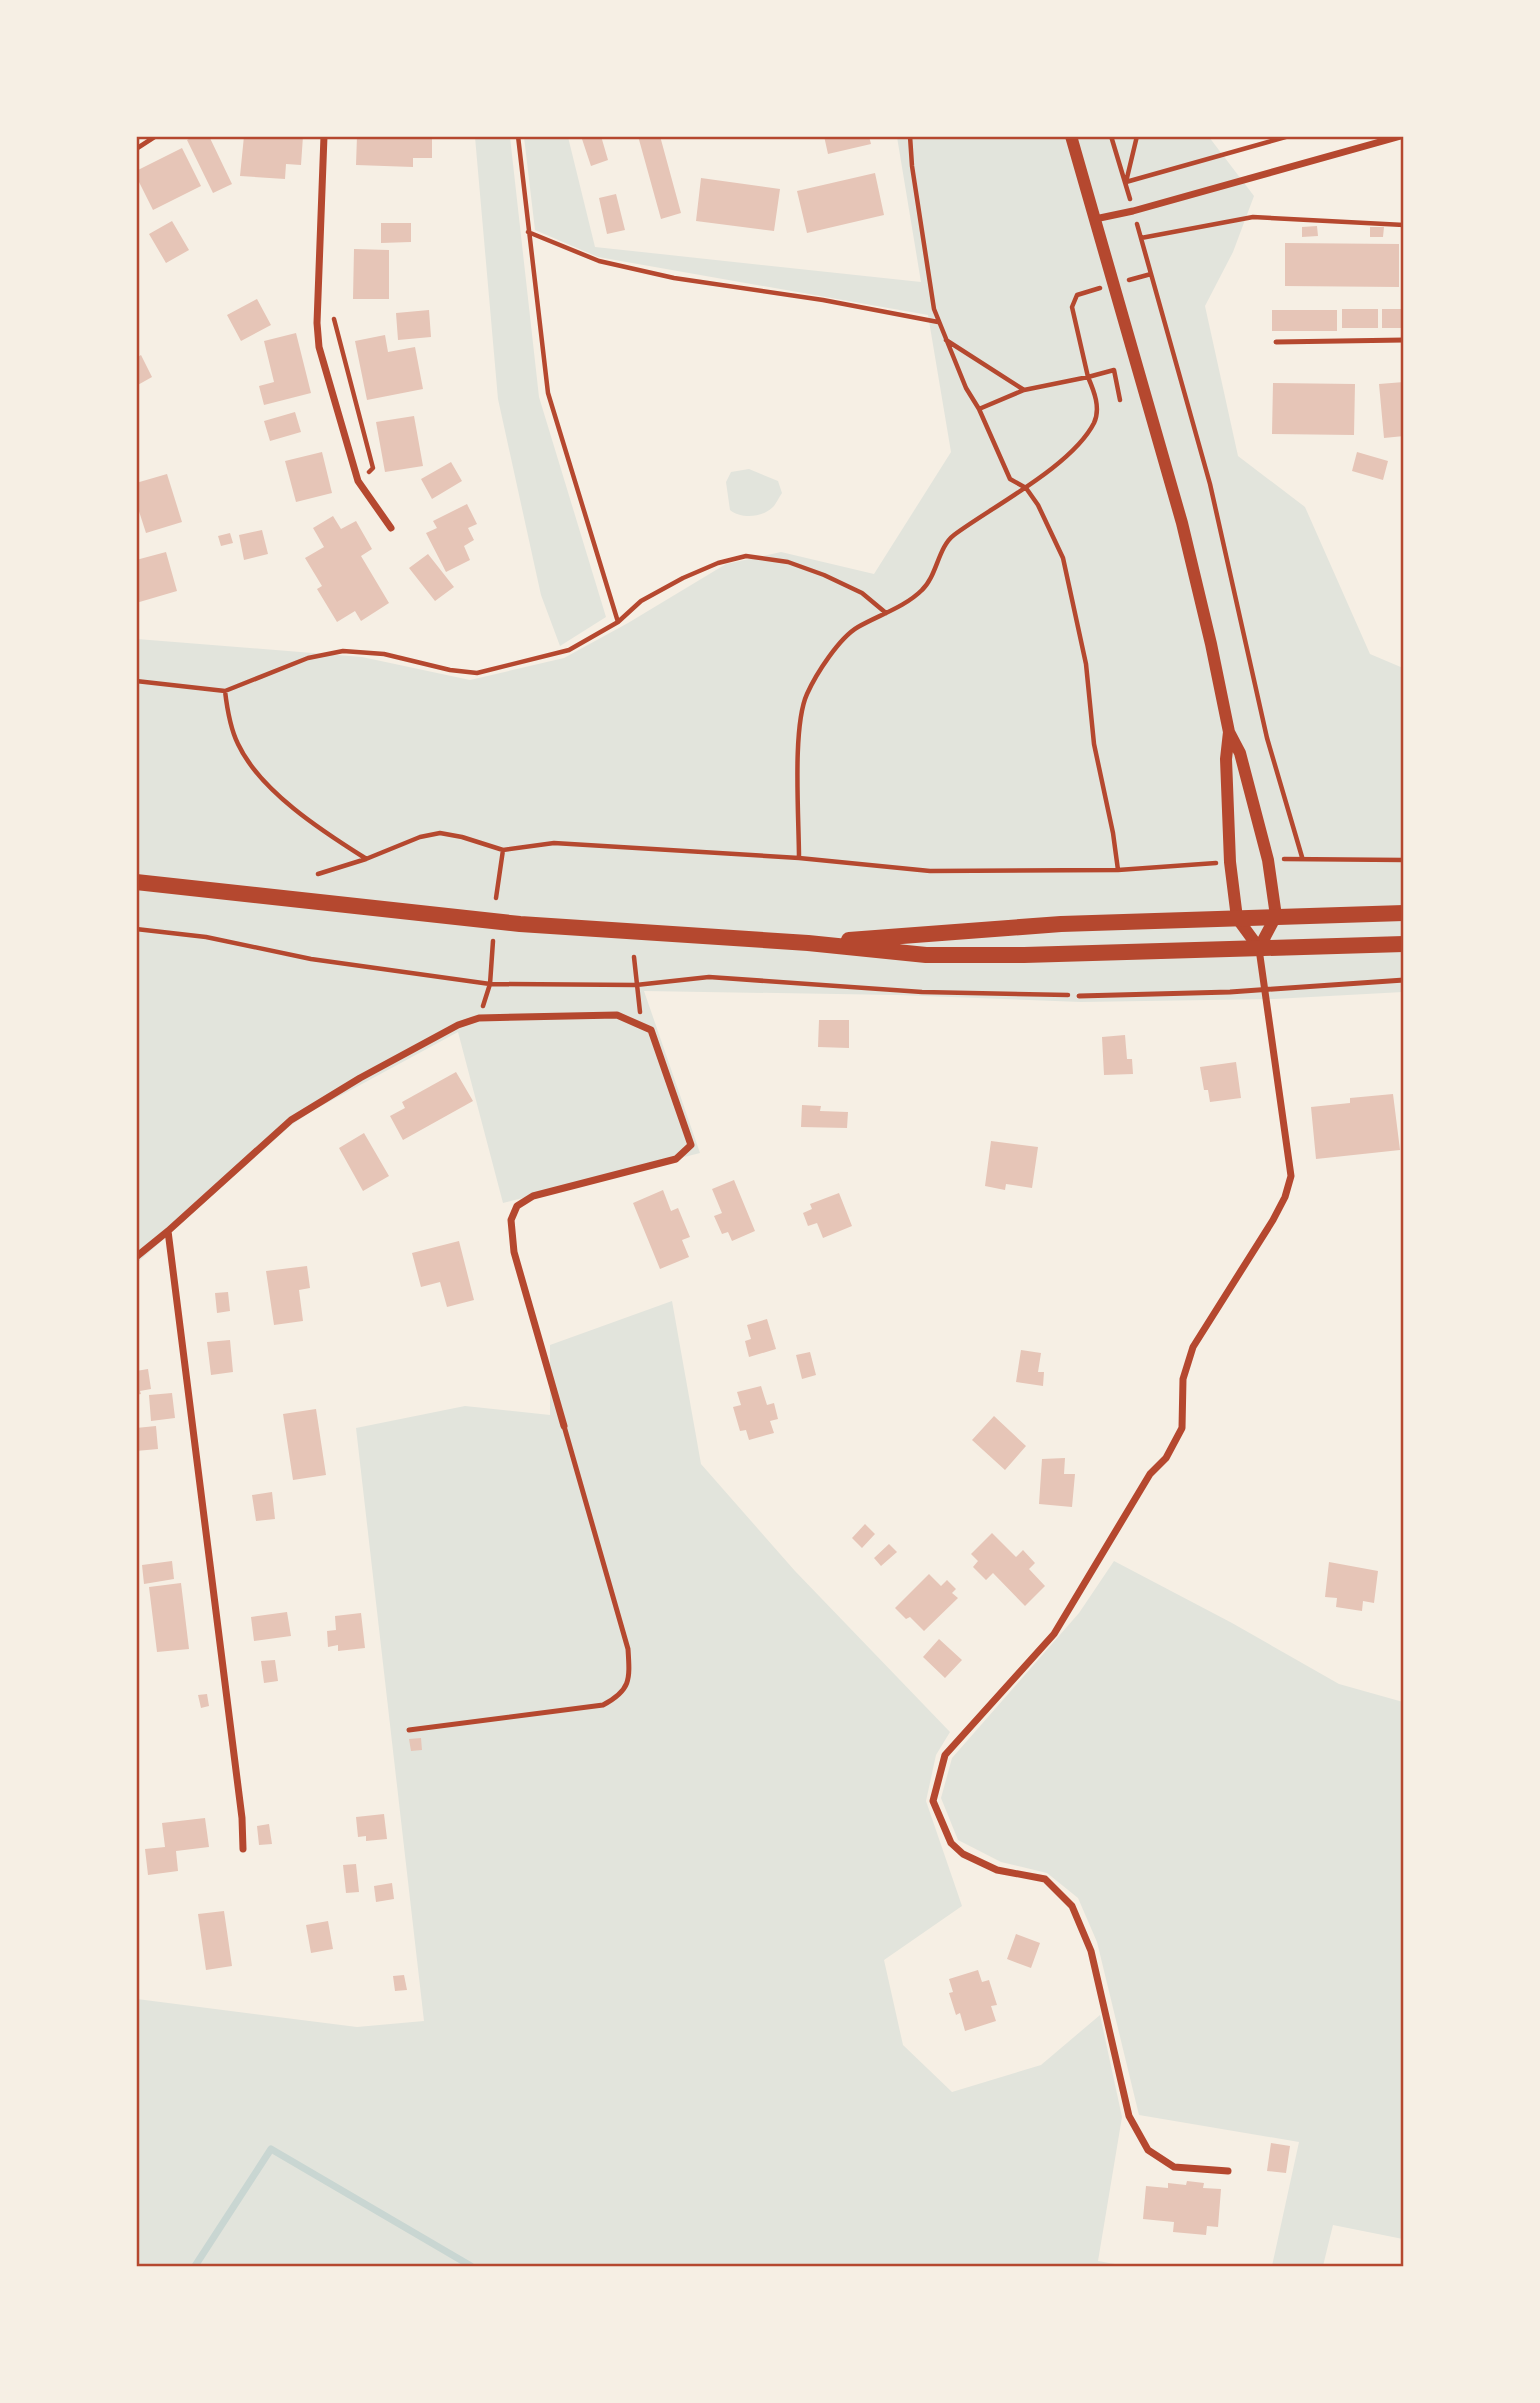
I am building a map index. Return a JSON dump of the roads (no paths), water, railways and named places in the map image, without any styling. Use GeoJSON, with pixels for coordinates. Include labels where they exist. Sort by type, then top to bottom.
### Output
{"type":"FeatureCollection","features":[{"type":"Feature","properties":{"kind":"main road"},"geometry":{"type":"LineString","coordinates":[[136,883],[520,924],[808,943],[926,955],[1024,956],[1404,944]]}},
{"type":"Feature","properties":{"kind":"main road"},"geometry":{"type":"LineString","coordinates":[[808,943],[1061,924],[1404,913]]}},
{"type":"Feature","properties":{"kind":"street"},"geometry":{"type":"LineString","coordinates":[[324,136],[317,323],[319,347],[358,481],[391,528]]}},
{"type":"Feature","properties":{"kind":"street"},"geometry":{"type":"LineString","coordinates":[[1070,136],[1182,523],[1229,732],[1240,753],[1268,860],[1276,916],[1259,948]]}},
{"type":"Feature","properties":{"kind":"street"},"geometry":{"type":"LineString","coordinates":[[1095,219],[1133,211],[1401,136]]}},
{"type":"Feature","properties":{"kind":"street"},"geometry":{"type":"LineString","coordinates":[[1228,2171],[1174,2167],[1148,2150],[1129,2116],[1091,1951],[1072,1906],[1045,1879],[997,1870],[963,1854],[951,1843],[933,1801],[945,1755],[1054,1634],[1150,1474],[1166,1458],[1182,1428],[1183,1379],[1193,1347],[1273,1220],[1285,1197],[1291,1176],[1259,948],[1237,918],[1230,862],[1226,759],[1229,732]]}},
{"type":"Feature","properties":{"kind":"street"},"geometry":{"type":"LineString","coordinates":[[136,1257],[291,1119],[458,1025],[479,1018],[617,1015],[651,1030],[691,1145],[676,1159],[533,1196],[517,1206],[511,1220],[514,1252],[564,1426]]}},
{"type":"Feature","properties":{"kind":"street"},"geometry":{"type":"LineString","coordinates":[[168,1231],[242,1818],[243,1849]]}},
{"type":"Feature","properties":{"kind":"lane"},"geometry":{"type":"LineString","coordinates":[[1276,342],[1404,340]]}},
{"type":"Feature","properties":{"kind":"lane"},"geometry":{"type":"LineString","coordinates":[[1079,996],[1161,995],[1404,980]]}},
{"type":"Feature","properties":{"kind":"lane"},"geometry":{"type":"LineString","coordinates":[[409,1730],[603,1705],[621,1696],[630,1679],[628,1650],[564,1426]]}},
{"type":"Feature","properties":{"kind":"waterway"},"geometry":{"type":"LineString","coordinates":[[195,2266],[271,2149],[471,2266]]}}]}
